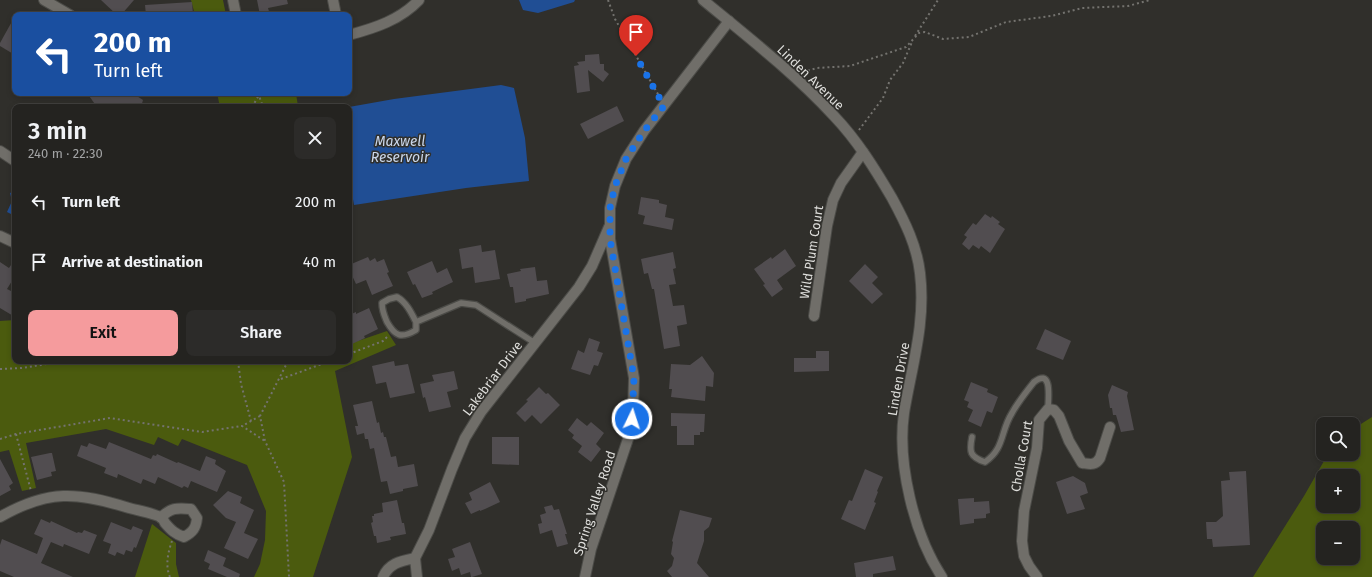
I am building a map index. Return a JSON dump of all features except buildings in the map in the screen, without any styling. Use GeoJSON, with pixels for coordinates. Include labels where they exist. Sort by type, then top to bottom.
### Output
{"type":"FeatureCollection","features":[{"type":"Feature","properties":{"kind":"street"},"geometry":{"type":"LineString","coordinates":[[44,0],[65,12]]}},
{"type":"Feature","properties":{"kind":"street"},"geometry":{"type":"LineString","coordinates":[[233,0],[235,12]]}},
{"type":"Feature","properties":{"kind":"street"},"geometry":{"type":"LineString","coordinates":[[333,0],[335,12]]}},
{"type":"Feature","properties":{"kind":"street"},"geometry":{"type":"LineString","coordinates":[[352,34],[373,29],[397,18],[414,6],[419,0]]}},
{"type":"Feature","properties":{"kind":"street","name":"Linden Avenue"},"geometry":{"type":"LineString","coordinates":[[703,0],[764,49],[835,116],[863,152],[885,187]]}},
{"type":"Feature","properties":{"kind":"street","name":"Spring Valley Road"},"geometry":{"type":"LineString","coordinates":[[585,577],[591,550],[628,439],[633,411],[634,378],[610,239],[610,208],[615,186],[626,159],[644,131],[729,21]]}},
{"type":"Feature","properties":{"kind":"street"},"geometry":{"type":"LineString","coordinates":[[0,151],[12,159]]}},
{"type":"Feature","properties":{"kind":"street","name":"Wild Plum Court"},"geometry":{"type":"LineString","coordinates":[[814,316],[827,226],[833,200],[841,183],[863,152]]}},
{"type":"Feature","properties":{"kind":"street","name":"Linden Drive"},"geometry":{"type":"LineString","coordinates":[[885,187],[904,220],[913,241],[920,273],[922,303],[920,332],[904,415],[904,466],[911,506],[921,536],[942,577]]}},
{"type":"Feature","properties":{"kind":"street","name":"Lakebriar Drive"},"geometry":{"type":"LineString","coordinates":[[415,558],[429,530],[465,438],[481,412],[582,281],[592,266],[609,226]]}},
{"type":"Feature","properties":{"kind":"street"},"geometry":{"type":"LineString","coordinates":[[0,236],[12,242]]}},
{"type":"Feature","properties":{"kind":"street","name":"Cholla Court"},"geometry":{"type":"LineString","coordinates":[[1038,577],[1029,566],[1024,556],[1022,541],[1024,511],[1037,448],[1039,420],[1048,410],[1054,410],[1059,416],[1069,441],[1082,463],[1091,465],[1097,463],[1100,458],[1110,427]]}},
{"type":"Feature","properties":{"kind":"street"},"geometry":{"type":"LineString","coordinates":[[0,517],[17,507],[34,501],[58,496],[78,496],[99,499],[162,518],[174,534],[184,537],[196,528],[197,518],[191,509],[178,508],[167,511],[162,518]]}},
{"type":"Feature","properties":{"kind":"street"},"geometry":{"type":"LineString","coordinates":[[383,577],[386,570],[396,562],[415,558],[417,577]]}},
{"type":"Feature","properties":{"kind":"lane"},"geometry":{"type":"LineString","coordinates":[[396,297],[403,300],[416,322],[416,330],[409,334],[401,336],[393,332],[382,311],[382,303],[388,299],[396,297]]}},
{"type":"Feature","properties":{"kind":"lane"},"geometry":{"type":"LineString","coordinates":[[416,322],[461,303],[476,305],[535,343]]}},
{"type":"Feature","properties":{"kind":"lane"},"geometry":{"type":"LineString","coordinates":[[972,437],[970,447],[971,454],[976,459],[985,462],[992,457],[999,448],[1005,426],[1011,413],[1034,382],[1039,378],[1046,380],[1049,385],[1048,410]]}},
{"type":"Feature","properties":{"kind":"path"},"geometry":{"type":"LineString","coordinates":[[608,0],[615,19],[664,106]]}},
{"type":"Feature","properties":{"kind":"path"},"geometry":{"type":"LineString","coordinates":[[853,139],[883,98],[890,80],[903,63],[912,41],[938,0]]}},
{"type":"Feature","properties":{"kind":"path"},"geometry":{"type":"LineString","coordinates":[[792,75],[817,68],[850,66],[906,47],[919,33],[925,32],[943,39],[969,37],[1006,22],[1051,16],[1082,8],[1128,6],[1150,0]]}},
{"type":"Feature","properties":{"kind":"path"},"geometry":{"type":"LineString","coordinates":[[352,353],[383,341],[393,332]]}},
{"type":"Feature","properties":{"kind":"path"},"geometry":{"type":"LineString","coordinates":[[0,369],[22,368],[47,364],[72,364]]}},
{"type":"Feature","properties":{"kind":"path"},"geometry":{"type":"LineString","coordinates":[[238,364],[241,384],[251,421]]}},
{"type":"Feature","properties":{"kind":"path"},"geometry":{"type":"LineString","coordinates":[[0,439],[16,434],[110,418],[202,432],[242,426],[260,416],[280,380],[287,364]]}},
{"type":"Feature","properties":{"kind":"path"},"geometry":{"type":"LineString","coordinates":[[280,380],[322,364]]}},
{"type":"Feature","properties":{"kind":"path"},"geometry":{"type":"LineString","coordinates":[[260,416],[265,441],[284,482],[289,577]]}},
{"type":"Feature","properties":{"kind":"path"},"geometry":{"type":"LineString","coordinates":[[242,426],[265,441]]}},
{"type":"Feature","properties":{"kind":"path"},"geometry":{"type":"LineString","coordinates":[[16,434],[34,501]]}},
{"type":"Feature","properties":{"kind":"path"},"geometry":{"type":"LineString","coordinates":[[170,577],[168,572],[169,550],[174,534]]}},
{"type":"Feature","properties":{"kind":"green space"},"geometry":{"type":"Polygon","coordinates":[[[191,0],[223,0],[225,12],[194,12],[191,0]]]}},
{"type":"Feature","properties":{"kind":"green space"},"geometry":{"type":"Polygon","coordinates":[[[218,96],[296,96],[298,104],[219,104],[218,96]]]}},
{"type":"Feature","properties":{"kind":"green space"},"geometry":{"type":"Polygon","coordinates":[[[12,320],[12,364],[351,364],[335,371],[352,457],[313,577],[254,577],[260,564],[265,540],[266,511],[247,465],[182,439],[178,446],[158,437],[154,445],[106,429],[26,443],[36,488],[22,491],[9,450],[0,452],[0,321],[12,320]]]}},
{"type":"Feature","properties":{"kind":"green space"},"geometry":{"type":"Polygon","coordinates":[[[387,331],[396,345],[352,364],[352,343],[387,331]]]}},
{"type":"Feature","properties":{"kind":"green space"},"geometry":{"type":"Polygon","coordinates":[[[1372,417],[1372,577],[1253,577],[1316,475],[1316,513],[1360,513],[1360,469],[1319,469],[1324,461],[1360,461],[1360,425],[1372,417]]]}},
{"type":"Feature","properties":{"kind":"green space"},"geometry":{"type":"Polygon","coordinates":[[[152,524],[176,543],[176,564],[179,577],[135,577],[152,524]]]}},
{"type":"Feature","properties":{"kind":"water"},"geometry":{"type":"Polygon","coordinates":[[[519,0],[575,0],[574,2],[538,13],[523,10],[519,0]]]}},
{"type":"Feature","properties":{"kind":"water","name":"Maxwell Reservoir"},"geometry":{"type":"Polygon","coordinates":[[[501,85],[514,88],[525,138],[529,181],[466,188],[354,205],[352,193],[352,106],[394,99],[501,85]]]}},
{"type":"Feature","properties":{"kind":"water"},"geometry":{"type":"Polygon","coordinates":[[[12,201],[12,214],[7,212],[12,201]]]}},
{"type":"Feature","properties":{"kind":"route"},"geometry":{"type":"LineString","coordinates":[[632,419],[634,378],[610,239],[610,208],[615,186],[626,159],[644,131],[664,106],[636,56]]}}]}
